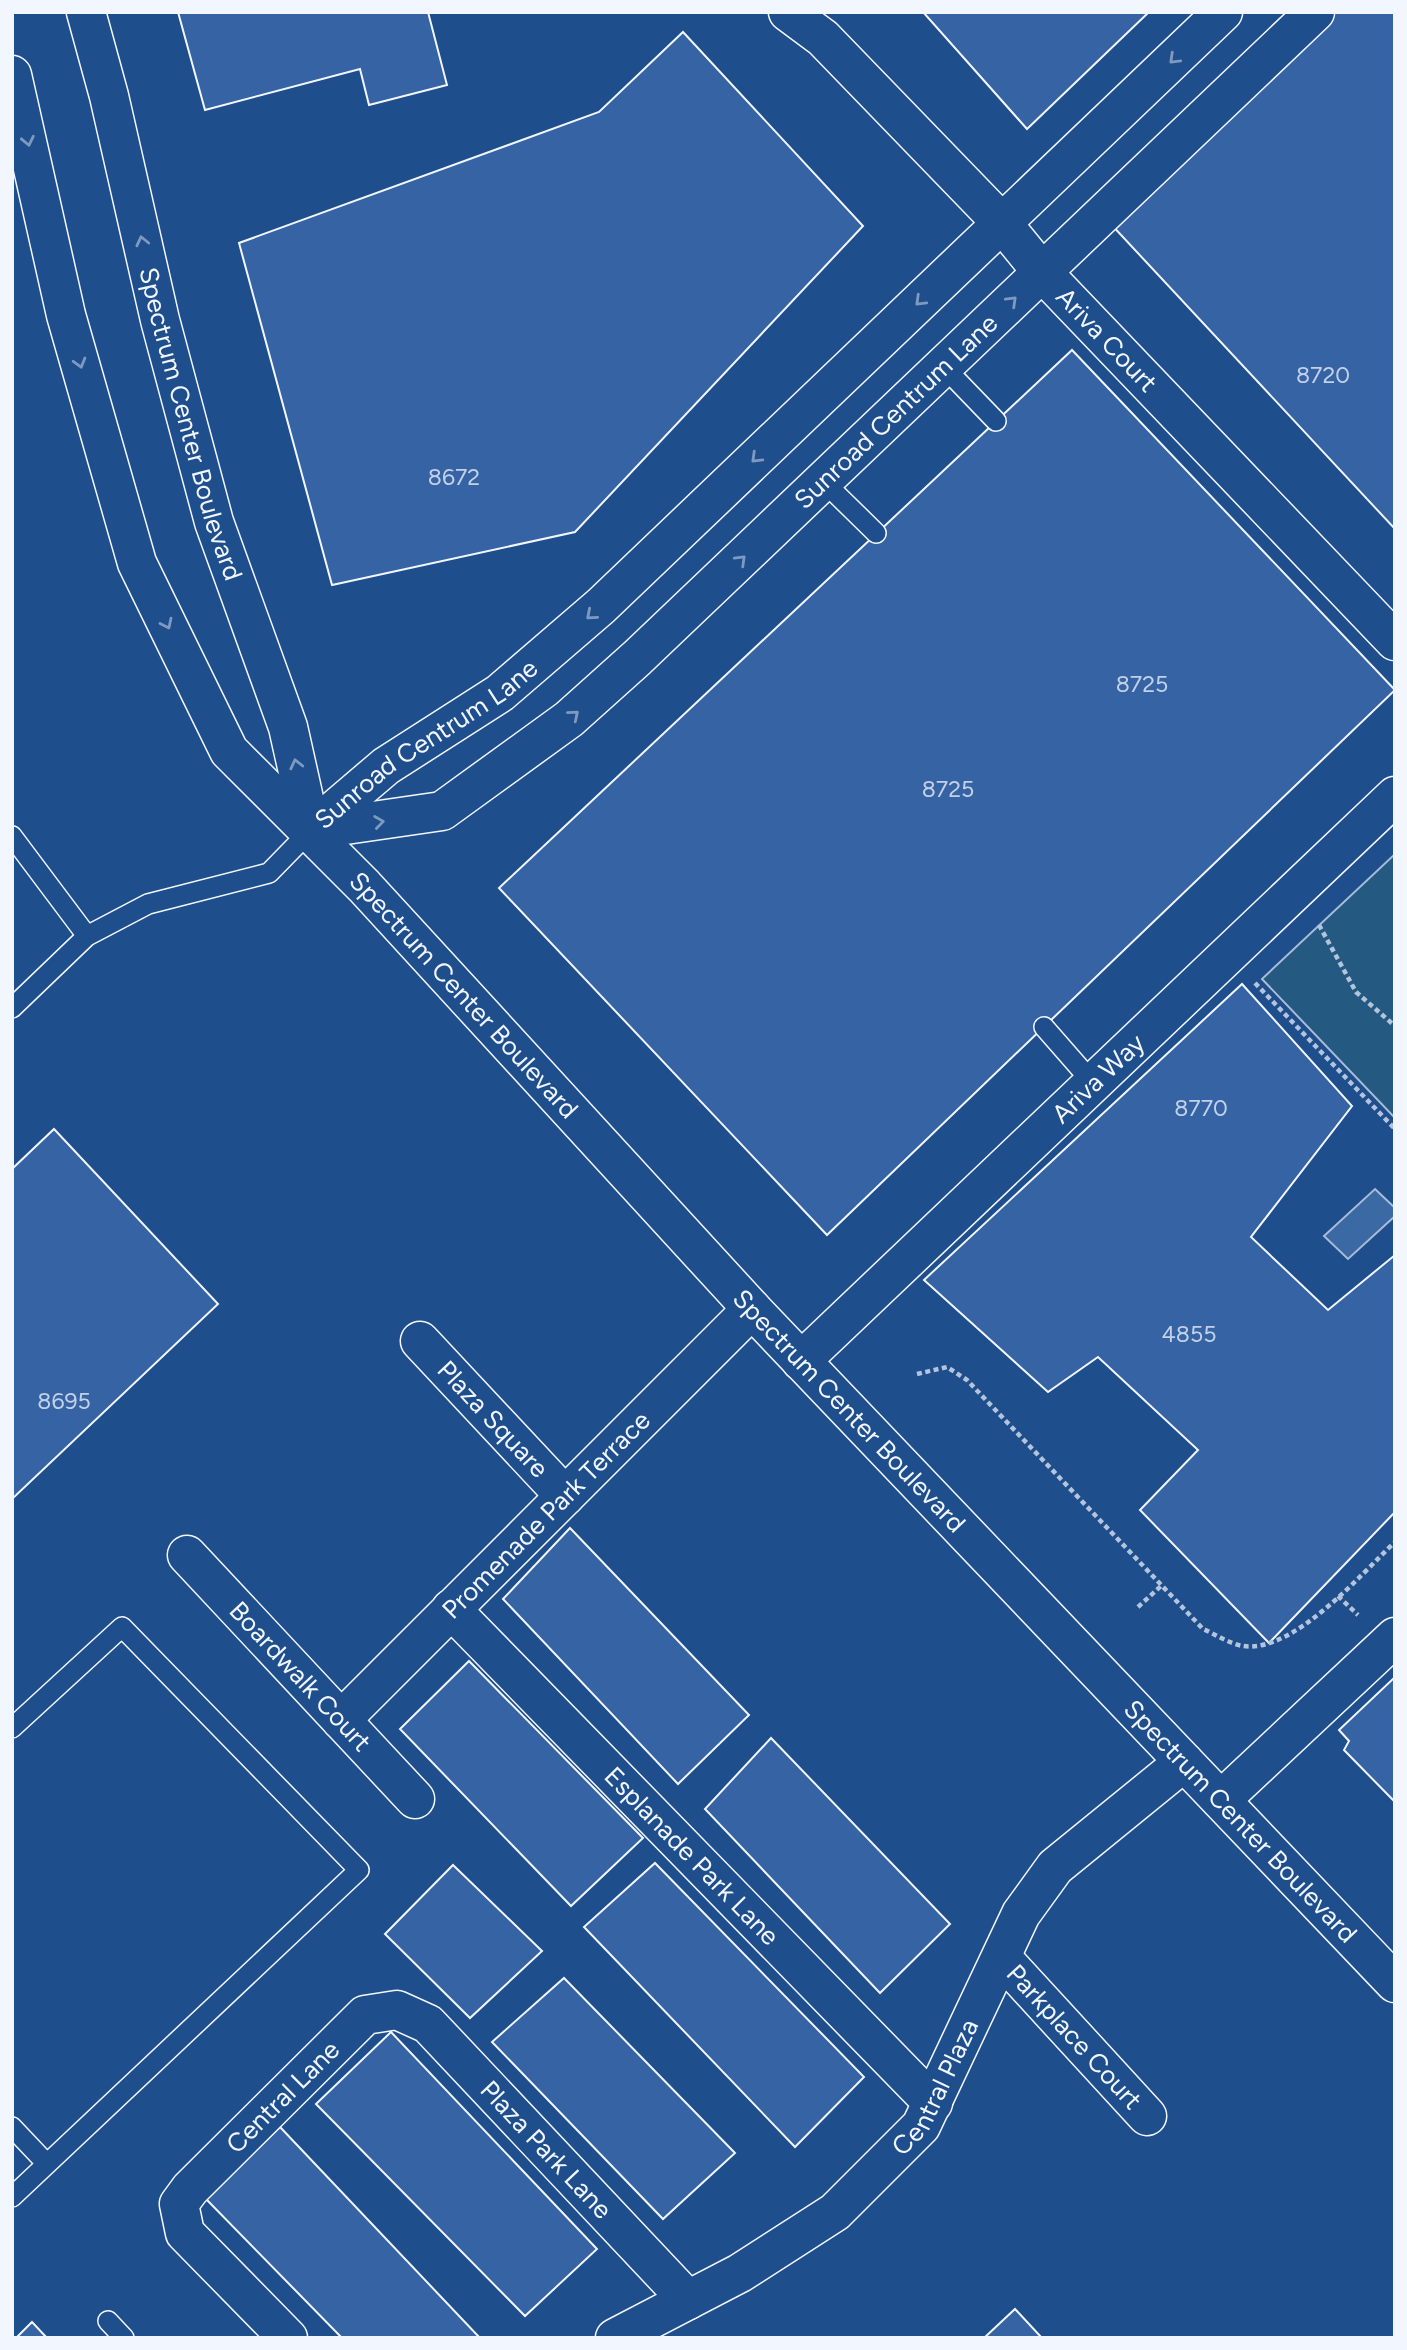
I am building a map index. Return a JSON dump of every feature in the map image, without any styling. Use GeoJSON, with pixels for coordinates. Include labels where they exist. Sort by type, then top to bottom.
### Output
{"type":"FeatureCollection","features":[{"type":"Feature","properties":{"kind":"street","name":"Spectrum Center Boulevard"},"geometry":{"type":"LineString","coordinates":[[86,12],[109,96],[160,320],[214,522],[288,727],[312,831]]}},
{"type":"Feature","properties":{"kind":"street","name":"Ariva Court"},"geometry":{"type":"LineString","coordinates":[[788,12],[815,25],[1002,223],[1042,272],[1395,641]]}},
{"type":"Feature","properties":{"kind":"street","name":"Sunroad Centrum Lane"},"geometry":{"type":"LineString","coordinates":[[312,831],[386,766],[500,693],[601,606],[1223,12]]}},
{"type":"Feature","properties":{"kind":"street","name":"Sunroad Centrum Lane"},"geometry":{"type":"LineString","coordinates":[[312,831],[442,811],[569,719],[824,481],[1315,12]]}},
{"type":"Feature","properties":{"kind":"street","name":"Spectrum Center Boulevard"},"geometry":{"type":"LineString","coordinates":[[12,75],[66,315],[137,563],[229,751],[312,831],[752,1309],[1395,1983]]}},
{"type":"Feature","properties":{"kind":"street","name":"Ariva Way"},"geometry":{"type":"LineString","coordinates":[[801,1361],[1395,796]]}},
{"type":"Feature","properties":{"kind":"street","name":"Promenade Park Terrace"},"geometry":{"type":"LineString","coordinates":[[341,1720],[752,1309]]}},
{"type":"Feature","properties":{"kind":"street","name":"Plaza Square"},"geometry":{"type":"LineString","coordinates":[[420,1341],[565,1496]]}},
{"type":"Feature","properties":{"kind":"street","name":"Boardwalk Court"},"geometry":{"type":"LineString","coordinates":[[187,1555],[415,1799]]}},
{"type":"Feature","properties":{"kind":"street","name":"Esplanade Park Lane"},"geometry":{"type":"LineString","coordinates":[[452,1609],[933,2103]]}},
{"type":"Feature","properties":{"kind":"street"},"geometry":{"type":"LineString","coordinates":[[1221,1800],[1395,1637]]}},
{"type":"Feature","properties":{"kind":"street","name":"Central Plaza"},"geometry":{"type":"LineString","coordinates":[[615,2338],[740,2273],[835,2212],[921,2126],[1021,1914],[1055,1867],[1184,1762]]}},
{"type":"Feature","properties":{"kind":"street","name":"Parkplace Court"},"geometry":{"type":"LineString","coordinates":[[1002,1958],[1147,2116]]}},
{"type":"Feature","properties":{"kind":"street","name":"Central Lane"},"geometry":{"type":"LineString","coordinates":[[288,2338],[185,2234],[178,2204],[365,2015],[397,2010]]}},
{"type":"Feature","properties":{"kind":"street","name":"Plaza Park Lane"},"geometry":{"type":"LineString","coordinates":[[397,2010],[428,2024],[688,2300]]}},
{"type":"Feature","properties":{"kind":"lane"},"geometry":{"type":"LineString","coordinates":[[943,366],[996,421]]}},
{"type":"Feature","properties":{"kind":"lane"},"geometry":{"type":"LineString","coordinates":[[824,481],[876,534]]}},
{"type":"Feature","properties":{"kind":"lane"},"geometry":{"type":"LineString","coordinates":[[12,1009],[87,936],[148,904],[269,873],[312,831]]}},
{"type":"Feature","properties":{"kind":"lane"},"geometry":{"type":"LineString","coordinates":[[12,836],[87,936]]}},
{"type":"Feature","properties":{"kind":"lane"},"geometry":{"type":"LineString","coordinates":[[1044,1027],[1093,1083]]}},
{"type":"Feature","properties":{"kind":"lane"},"geometry":{"type":"LineString","coordinates":[[12,1728],[122,1627],[359,1870],[12,2197]]}},
{"type":"Feature","properties":{"kind":"lane"},"geometry":{"type":"LineString","coordinates":[[12,2127],[47,2164]]}},
{"type":"Feature","properties":{"kind":"lane"},"geometry":{"type":"LineString","coordinates":[[108,2321],[124,2338]]}},
{"type":"Feature","properties":{"kind":"path"},"geometry":{"type":"LineString","coordinates":[[1298,888],[1356,992],[1395,1026]]}},
{"type":"Feature","properties":{"kind":"path"},"geometry":{"type":"LineString","coordinates":[[1251,980],[1395,1129]]}},
{"type":"Feature","properties":{"kind":"path"},"geometry":{"type":"LineString","coordinates":[[917,1374],[947,1367],[967,1380],[1203,1629],[1242,1646],[1274,1644],[1322,1612],[1395,1542]]}},
{"type":"Feature","properties":{"kind":"path"},"geometry":{"type":"LineString","coordinates":[[1138,1607],[1161,1586]]}},
{"type":"Feature","properties":{"kind":"path"},"geometry":{"type":"LineString","coordinates":[[1338,1596],[1361,1619]]}},
{"type":"Feature","properties":{"kind":"shaded area"},"geometry":{"type":"Polygon","coordinates":[[[1395,854],[1395,1118],[1262,979],[1395,854]]]}},
{"type":"Feature","properties":{"kind":"shaded area"},"geometry":{"type":"Polygon","coordinates":[[[1375,1189],[1395,1208],[1395,1216],[1348,1259],[1324,1236],[1375,1189]]]}},
{"type":"Feature","properties":{"kind":"building"},"geometry":{"type":"Polygon","coordinates":[[[178,12],[428,12],[447,85],[369,105],[360,69],[205,110],[178,12]]]}},
{"type":"Feature","properties":{"kind":"building"},"geometry":{"type":"Polygon","coordinates":[[[923,12],[1149,12],[1027,129],[923,12]]]}},
{"type":"Feature","properties":{"kind":"building"},"geometry":{"type":"Polygon","coordinates":[[[1332,12],[1395,12],[1395,529],[1108,221],[1332,12]]]}},
{"type":"Feature","properties":{"kind":"building"},"geometry":{"type":"Polygon","coordinates":[[[683,32],[863,226],[575,532],[332,585],[239,243],[599,112],[683,32]]]}},
{"type":"Feature","properties":{"kind":"building"},"geometry":{"type":"Polygon","coordinates":[[[1072,350],[1395,690],[827,1235],[499,888],[1072,350]]]}},
{"type":"Feature","properties":{"kind":"building"},"geometry":{"type":"Polygon","coordinates":[[[1242,984],[1352,1106],[1251,1237],[1328,1310],[1395,1255],[1395,1512],[1269,1643],[1140,1510],[1198,1450],[1098,1357],[1048,1392],[924,1280],[1242,984]]]}},
{"type":"Feature","properties":{"kind":"building"},"geometry":{"type":"Polygon","coordinates":[[[54,1129],[218,1304],[12,1499],[12,1169],[54,1129]]]}},
{"type":"Feature","properties":{"kind":"building"},"geometry":{"type":"Polygon","coordinates":[[[570,1528],[749,1715],[678,1784],[503,1599],[570,1528]]]}},
{"type":"Feature","properties":{"kind":"building"},"geometry":{"type":"Polygon","coordinates":[[[469,1661],[643,1838],[571,1906],[400,1729],[469,1661]]]}},
{"type":"Feature","properties":{"kind":"building"},"geometry":{"type":"Polygon","coordinates":[[[1395,1677],[1395,1802],[1344,1750],[1349,1741],[1339,1730],[1395,1677]]]}},
{"type":"Feature","properties":{"kind":"building"},"geometry":{"type":"Polygon","coordinates":[[[771,1738],[950,1924],[880,1993],[705,1809],[771,1738]]]}},
{"type":"Feature","properties":{"kind":"building"},"geometry":{"type":"Polygon","coordinates":[[[655,1863],[864,2077],[795,2147],[584,1927],[655,1863]]]}},
{"type":"Feature","properties":{"kind":"building"},"geometry":{"type":"Polygon","coordinates":[[[453,1865],[542,1951],[470,2018],[385,1934],[453,1865]]]}},
{"type":"Feature","properties":{"kind":"building"},"geometry":{"type":"Polygon","coordinates":[[[564,1978],[735,2153],[663,2219],[492,2042],[564,1978]]]}},
{"type":"Feature","properties":{"kind":"building"},"geometry":{"type":"Polygon","coordinates":[[[391,2032],[597,2249],[525,2316],[316,2104],[391,2032]]]}},
{"type":"Feature","properties":{"kind":"building"},"geometry":{"type":"Polygon","coordinates":[[[280,2127],[480,2338],[342,2338],[205,2198],[280,2127]]]}},
{"type":"Feature","properties":{"kind":"building"},"geometry":{"type":"Polygon","coordinates":[[[1015,2309],[1042,2338],[984,2338],[1015,2309]]]}},
{"type":"Feature","properties":{"kind":"building"},"geometry":{"type":"Polygon","coordinates":[[[32,2322],[47,2338],[16,2338],[32,2322]]]}}]}
